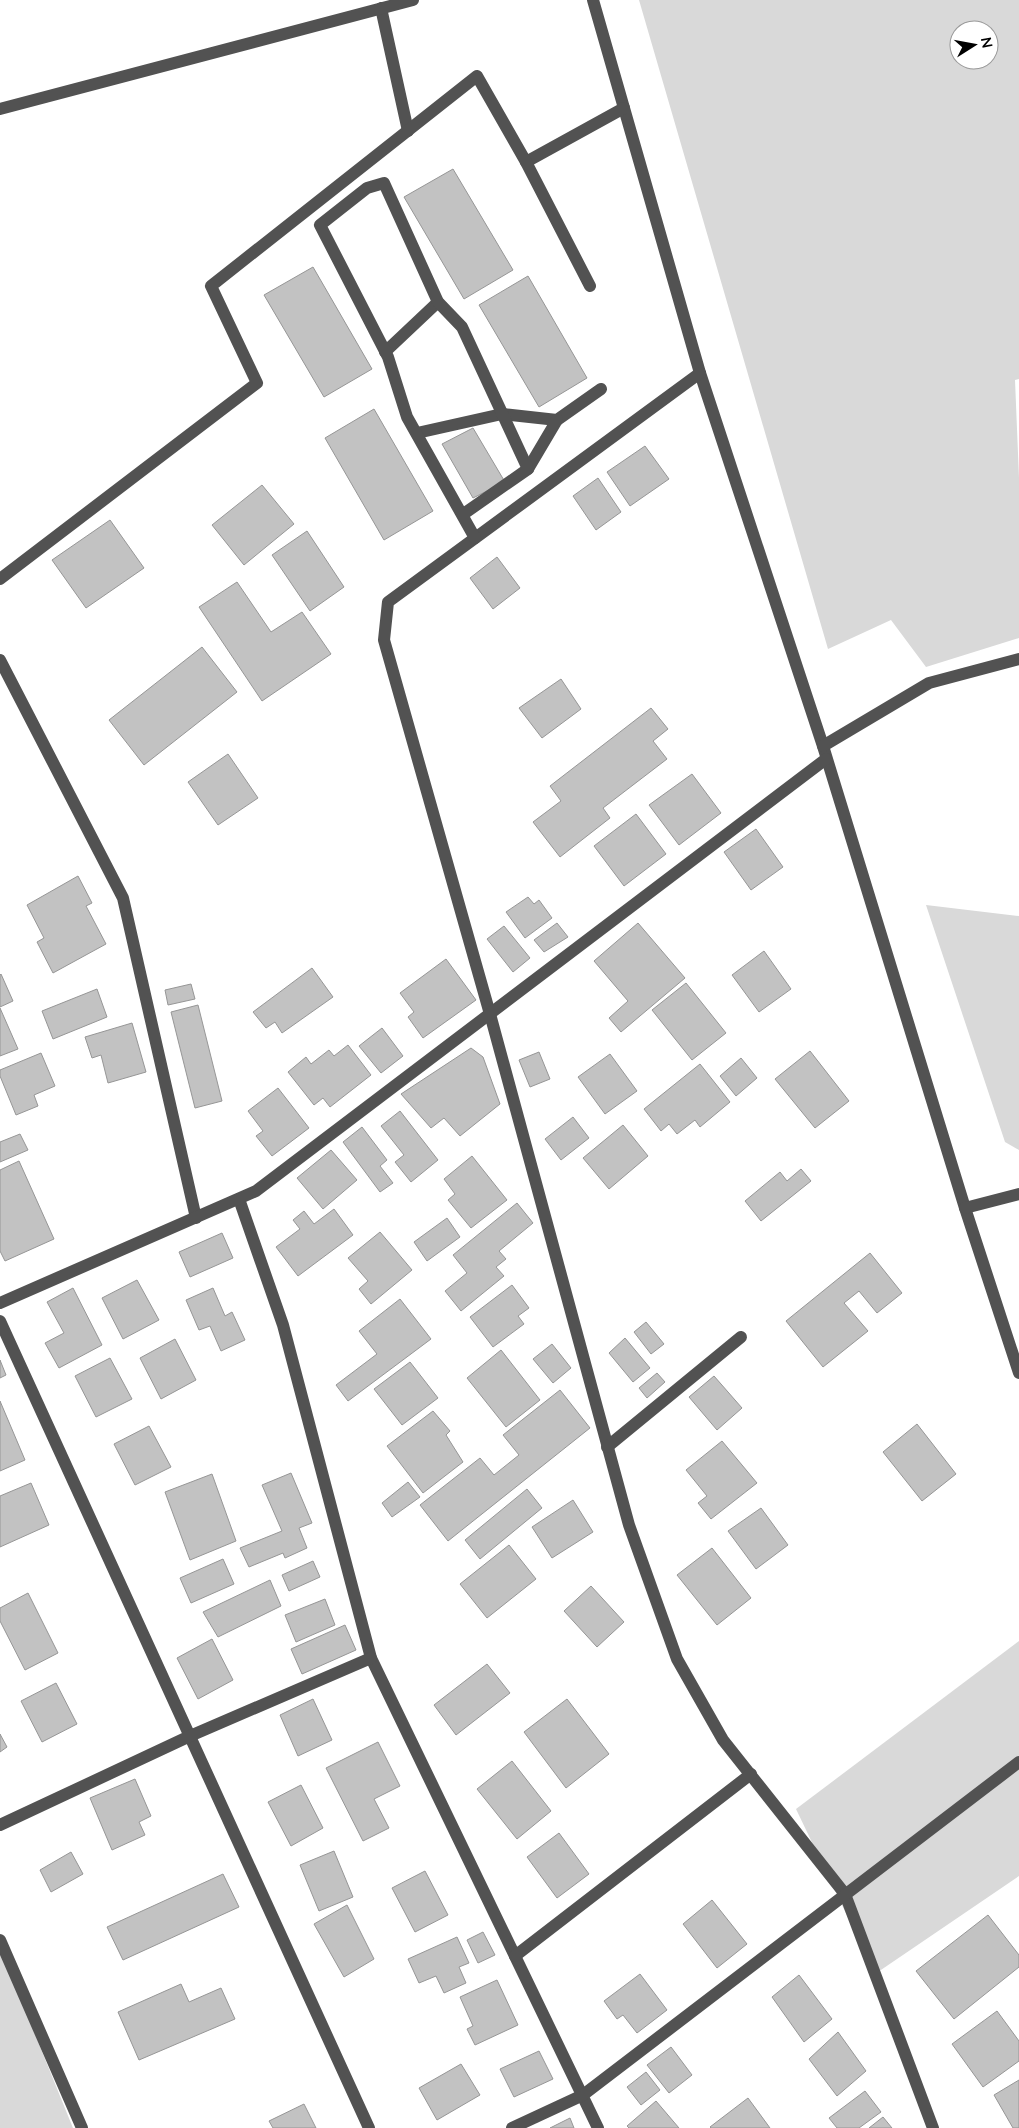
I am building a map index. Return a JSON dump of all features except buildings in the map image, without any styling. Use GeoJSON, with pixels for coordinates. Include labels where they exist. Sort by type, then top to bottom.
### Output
{"type":"FeatureCollection","features":[{"type":"Feature","properties":{"kind":"street"},"geometry":{"type":"LineString","coordinates":[[0,109],[413,0]]}},
{"type":"Feature","properties":{"kind":"street"},"geometry":{"type":"LineString","coordinates":[[593,0],[700,373],[823,746],[965,1208],[1019,1373]]}},
{"type":"Feature","properties":{"kind":"street"},"geometry":{"type":"LineString","coordinates":[[381,8],[408,131]]}},
{"type":"Feature","properties":{"kind":"street"},"geometry":{"type":"LineString","coordinates":[[0,579],[257,384],[211,286],[477,76],[526,162],[590,286]]}},
{"type":"Feature","properties":{"kind":"street"},"geometry":{"type":"LineString","coordinates":[[526,162],[624,108]]}},
{"type":"Feature","properties":{"kind":"street"},"geometry":{"type":"LineString","coordinates":[[475,538],[407,417],[385,352],[320,225],[367,188],[384,183],[438,302],[462,327],[528,469]]}},
{"type":"Feature","properties":{"kind":"street"},"geometry":{"type":"LineString","coordinates":[[385,352],[438,302]]}},
{"type":"Feature","properties":{"kind":"street"},"geometry":{"type":"LineString","coordinates":[[700,373],[388,602],[384,640],[490,1014],[629,1525],[677,1659],[723,1740],[845,1894],[933,2128]]}},
{"type":"Feature","properties":{"kind":"street"},"geometry":{"type":"LineString","coordinates":[[462,515],[528,469],[557,420],[601,389]]}},
{"type":"Feature","properties":{"kind":"street"},"geometry":{"type":"LineString","coordinates":[[417,433],[502,414],[557,420]]}},
{"type":"Feature","properties":{"kind":"street"},"geometry":{"type":"LineString","coordinates":[[823,746],[929,683],[1019,658]]}},
{"type":"Feature","properties":{"kind":"street"},"geometry":{"type":"LineString","coordinates":[[0,660],[123,898],[196,1218]]}},
{"type":"Feature","properties":{"kind":"street"},"geometry":{"type":"LineString","coordinates":[[0,1303],[256,1192],[826,759]]}},
{"type":"Feature","properties":{"kind":"street"},"geometry":{"type":"LineString","coordinates":[[965,1208],[1019,1194]]}},
{"type":"Feature","properties":{"kind":"street"},"geometry":{"type":"LineString","coordinates":[[239,1199],[283,1325],[371,1658],[598,2128]]}},
{"type":"Feature","properties":{"kind":"street"},"geometry":{"type":"LineString","coordinates":[[0,1321],[369,2128]]}},
{"type":"Feature","properties":{"kind":"street"},"geometry":{"type":"LineString","coordinates":[[607,1446],[741,1337]]}},
{"type":"Feature","properties":{"kind":"street"},"geometry":{"type":"LineString","coordinates":[[0,1824],[190,1736],[371,1658]]}},
{"type":"Feature","properties":{"kind":"street"},"geometry":{"type":"LineString","coordinates":[[512,2128],[583,2095],[1019,1762]]}},
{"type":"Feature","properties":{"kind":"street"},"geometry":{"type":"LineString","coordinates":[[515,1956],[751,1774]]}},
{"type":"Feature","properties":{"kind":"street"},"geometry":{"type":"LineString","coordinates":[[0,1940],[82,2128]]}},
{"type":"Feature","properties":{"kind":"shaded area"},"geometry":{"type":"Polygon","coordinates":[[[639,0],[1019,0],[1019,379],[1015,380],[1019,478],[1019,638],[926,667],[891,620],[828,649],[639,0]]]}},
{"type":"Feature","properties":{"kind":"shaded area"},"geometry":{"type":"Polygon","coordinates":[[[926,905],[1019,916],[1019,1150],[1005,1142],[926,905]]]}},
{"type":"Feature","properties":{"kind":"shaded area"},"geometry":{"type":"Polygon","coordinates":[[[1019,1641],[1019,1876],[875,1974],[796,1809],[1019,1641]]]}},
{"type":"Feature","properties":{"kind":"shaded area"},"geometry":{"type":"Polygon","coordinates":[[[0,1948],[73,2128],[0,2128],[0,1948]]]}}]}
